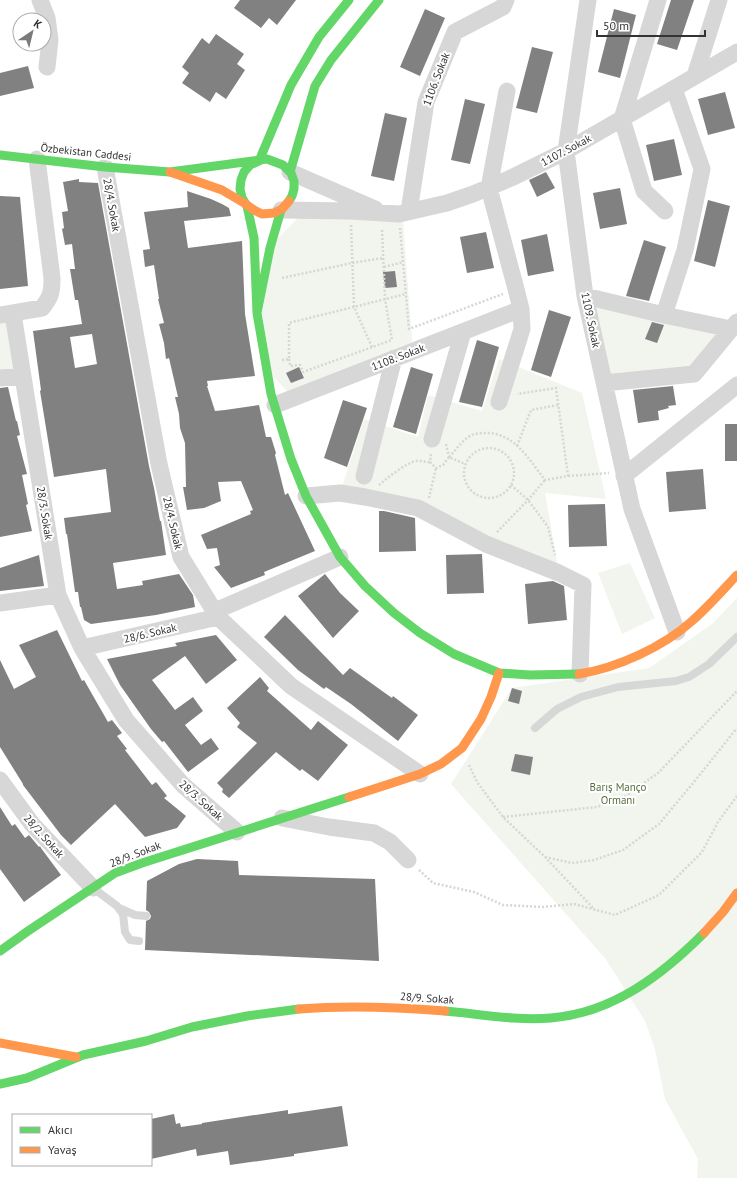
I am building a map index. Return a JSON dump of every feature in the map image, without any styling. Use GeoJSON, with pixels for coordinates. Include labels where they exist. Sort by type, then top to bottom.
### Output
{"type":"FeatureCollection","features":[{"type":"Feature","properties":{"kind":"street"},"geometry":{"type":"LineString","coordinates":[[40,0],[47,18],[50,40],[47,67]]}},
{"type":"Feature","properties":{"kind":"street"},"geometry":{"type":"LineString","coordinates":[[349,0],[319,37],[291,85],[259,161],[250,165],[240,180],[242,198],[247,206],[254,238],[257,313],[271,394],[291,459],[306,496],[340,557],[366,586],[394,613],[420,634],[454,654],[499,673],[530,675],[580,674],[622,663],[664,642],[691,622],[737,575]]}},
{"type":"Feature","properties":{"kind":"street"},"geometry":{"type":"LineString","coordinates":[[290,172],[315,86],[331,60],[379,0]]}},
{"type":"Feature","properties":{"kind":"street","name":"1106. Sokak"},"geometry":{"type":"LineString","coordinates":[[404,213],[426,102],[455,32],[503,6],[506,0]]}},
{"type":"Feature","properties":{"kind":"street","name":"1109. Sokak"},"geometry":{"type":"LineString","coordinates":[[588,0],[566,151],[585,296],[632,509],[677,632]]}},
{"type":"Feature","properties":{"kind":"street"},"geometry":{"type":"LineString","coordinates":[[658,0],[622,120],[644,191],[665,211]]}},
{"type":"Feature","properties":{"kind":"street"},"geometry":{"type":"LineString","coordinates":[[695,76],[720,0]]}},
{"type":"Feature","properties":{"kind":"street","name":"1107. Sokak"},"geometry":{"type":"LineString","coordinates":[[281,210],[404,213],[473,194],[489,188],[566,151],[622,120],[737,52]]}},
{"type":"Feature","properties":{"kind":"street"},"geometry":{"type":"LineString","coordinates":[[664,315],[686,250],[702,169],[674,89]]}},
{"type":"Feature","properties":{"kind":"street"},"geometry":{"type":"LineString","coordinates":[[500,399],[522,328],[516,289],[489,188],[507,91]]}},
{"type":"Feature","properties":{"kind":"street","name":"Özbekistan Caddesi"},"geometry":{"type":"LineString","coordinates":[[0,155],[105,167],[170,172]]}},
{"type":"Feature","properties":{"kind":"street","name":"28/3. Sokak"},"geometry":{"type":"LineString","coordinates":[[37,159],[52,289],[48,300],[42,308],[6,314],[23,376],[58,595],[82,648],[126,720],[183,785],[237,832]]}},
{"type":"Feature","properties":{"kind":"street"},"geometry":{"type":"LineString","coordinates":[[268,160],[276,161],[290,172],[294,180],[294,189],[292,198],[288,205],[272,214],[263,214],[255,211],[223,190],[170,172],[268,160]]}},
{"type":"Feature","properties":{"kind":"street","name":"28/4. Sokak"},"geometry":{"type":"LineString","coordinates":[[105,167],[159,464],[181,557],[216,614],[291,686],[420,774]]}},
{"type":"Feature","properties":{"kind":"street","name":"1107. Sokak"},"geometry":{"type":"LineString","coordinates":[[290,172],[382,213]]}},
{"type":"Feature","properties":{"kind":"street"},"geometry":{"type":"LineString","coordinates":[[257,313],[270,248],[281,210]]}},
{"type":"Feature","properties":{"kind":"street"},"geometry":{"type":"LineString","coordinates":[[585,296],[664,315],[734,325]]}},
{"type":"Feature","properties":{"kind":"street","name":"1108. Sokak"},"geometry":{"type":"LineString","coordinates":[[275,405],[520,309]]}},
{"type":"Feature","properties":{"kind":"street"},"geometry":{"type":"LineString","coordinates":[[604,383],[694,374],[734,325]]}},
{"type":"Feature","properties":{"kind":"street"},"geometry":{"type":"LineString","coordinates":[[432,439],[463,332]]}},
{"type":"Feature","properties":{"kind":"street"},"geometry":{"type":"LineString","coordinates":[[364,476],[394,358]]}},
{"type":"Feature","properties":{"kind":"street"},"geometry":{"type":"LineString","coordinates":[[0,378],[23,376]]}},
{"type":"Feature","properties":{"kind":"street"},"geometry":{"type":"LineString","coordinates":[[624,474],[737,385]]}},
{"type":"Feature","properties":{"kind":"street"},"geometry":{"type":"LineString","coordinates":[[306,496],[340,493],[418,508],[486,544],[559,573],[583,585],[580,674]]}},
{"type":"Feature","properties":{"kind":"street","name":"28/6. Sokak"},"geometry":{"type":"LineString","coordinates":[[82,648],[216,614],[340,557]]}},
{"type":"Feature","properties":{"kind":"street"},"geometry":{"type":"LineString","coordinates":[[0,603],[58,595]]}},
{"type":"Feature","properties":{"kind":"street","name":"28/9. Sokak"},"geometry":{"type":"LineString","coordinates":[[0,951],[28,930],[115,873],[122,870],[420,774],[441,764],[462,748],[481,720],[499,673]]}},
{"type":"Feature","properties":{"kind":"street","name":"28/2. Sokak"},"geometry":{"type":"LineString","coordinates":[[0,780],[32,824],[93,888]]}},
{"type":"Feature","properties":{"kind":"street"},"geometry":{"type":"LineString","coordinates":[[281,818],[329,827],[374,833],[390,842],[408,860]]}},
{"type":"Feature","properties":{"kind":"street","name":"28/9. Sokak"},"geometry":{"type":"LineString","coordinates":[[0,1084],[26,1078],[76,1057],[142,1042],[180,1030],[222,1021],[289,1010],[332,1007],[373,1007],[548,1018],[579,1014],[608,1005],[639,988],[662,971],[687,950],[706,931],[737,894]]}},
{"type":"Feature","properties":{"kind":"street","name":"28/9. Sokak"},"geometry":{"type":"LineString","coordinates":[[0,1044],[76,1057]]}},
{"type":"Feature","properties":{"kind":"lane"},"geometry":{"type":"LineString","coordinates":[[535,728],[557,709],[581,697],[618,687],[676,681],[689,677],[709,664],[737,637]]}},
{"type":"Feature","properties":{"kind":"lane"},"geometry":{"type":"LineString","coordinates":[[93,888],[117,906],[135,915],[146,916]]}},
{"type":"Feature","properties":{"kind":"lane"},"geometry":{"type":"LineString","coordinates":[[117,906],[123,914],[125,932],[130,940],[139,941]]}},
{"type":"Feature","properties":{"kind":"path"},"geometry":{"type":"LineString","coordinates":[[350,211],[354,307],[372,347]]}},
{"type":"Feature","properties":{"kind":"path"},"geometry":{"type":"LineString","coordinates":[[382,213],[385,299],[392,340],[303,372],[300,365],[290,366],[288,323],[354,307],[385,299],[406,294]]}},
{"type":"Feature","properties":{"kind":"path"},"geometry":{"type":"LineString","coordinates":[[404,213],[403,262],[409,329],[516,289]]}},
{"type":"Feature","properties":{"kind":"path"},"geometry":{"type":"LineString","coordinates":[[264,282],[352,263],[383,258]]}},
{"type":"Feature","properties":{"kind":"path"},"geometry":{"type":"LineString","coordinates":[[384,267],[403,262]]}},
{"type":"Feature","properties":{"kind":"path"},"geometry":{"type":"LineString","coordinates":[[266,364],[289,359]]}},
{"type":"Feature","properties":{"kind":"path"},"geometry":{"type":"LineString","coordinates":[[500,399],[556,388],[568,476]]}},
{"type":"Feature","properties":{"kind":"path"},"geometry":{"type":"LineString","coordinates":[[518,446],[530,410],[558,405]]}},
{"type":"Feature","properties":{"kind":"path"},"geometry":{"type":"LineString","coordinates":[[436,468],[443,466],[460,445],[471,436],[483,433],[497,434],[511,440],[518,446],[545,480]]}},
{"type":"Feature","properties":{"kind":"path"},"geometry":{"type":"LineString","coordinates":[[430,462],[432,439]]}},
{"type":"Feature","properties":{"kind":"path"},"geometry":{"type":"LineString","coordinates":[[483,448],[500,450],[507,455],[511,462],[514,469],[514,478],[506,492],[491,498],[483,497],[475,494],[465,481],[465,464],[476,451],[483,448]]}},
{"type":"Feature","properties":{"kind":"path"},"geometry":{"type":"LineString","coordinates":[[449,457],[465,464]]}},
{"type":"Feature","properties":{"kind":"path"},"geometry":{"type":"LineString","coordinates":[[365,497],[386,478],[416,460],[430,462],[436,468]]}},
{"type":"Feature","properties":{"kind":"path"},"geometry":{"type":"LineString","coordinates":[[426,512],[436,468]]}},
{"type":"Feature","properties":{"kind":"path"},"geometry":{"type":"LineString","coordinates":[[486,544],[545,480],[568,476],[624,474]]}},
{"type":"Feature","properties":{"kind":"path"},"geometry":{"type":"LineString","coordinates":[[511,485],[528,500],[548,527],[559,573]]}},
{"type":"Feature","properties":{"kind":"path"},"geometry":{"type":"LineString","coordinates":[[503,817],[597,807],[626,796],[658,773],[737,691]]}},
{"type":"Feature","properties":{"kind":"path"},"geometry":{"type":"LineString","coordinates":[[545,857],[572,863],[594,860],[623,850],[659,824],[737,728]]}},
{"type":"Feature","properties":{"kind":"path"},"geometry":{"type":"LineString","coordinates":[[462,748],[477,782],[503,817],[545,857],[596,910]]}},
{"type":"Feature","properties":{"kind":"path"},"geometry":{"type":"LineString","coordinates":[[408,860],[433,883],[474,892],[503,905],[543,907],[574,904],[616,915],[659,895],[702,852],[718,822],[737,796]]}},
{"type":"Feature","properties":{"kind":"green space"},"geometry":{"type":"Polygon","coordinates":[[[301,215],[403,219],[412,342],[287,391],[272,375],[262,313],[275,241],[301,215]]]}},
{"type":"Feature","properties":{"kind":"green space"},"geometry":{"type":"Polygon","coordinates":[[[585,296],[731,329],[694,374],[604,383],[585,296]]]}},
{"type":"Feature","properties":{"kind":"green space"},"geometry":{"type":"Polygon","coordinates":[[[13,314],[23,376],[0,378],[0,315],[13,314]]]}},
{"type":"Feature","properties":{"kind":"green space"},"geometry":{"type":"Polygon","coordinates":[[[499,359],[582,393],[606,499],[545,493],[559,573],[418,508],[340,493],[364,419],[418,437],[428,395],[482,411],[499,359]]]}},
{"type":"Feature","properties":{"kind":"green space"},"geometry":{"type":"Polygon","coordinates":[[[630,563],[655,618],[622,634],[598,573],[630,563]]]}},
{"type":"Feature","properties":{"kind":"green space","name":"Barış Manço Ormanı"},"geometry":{"type":"Polygon","coordinates":[[[737,598],[737,1178],[697,1178],[698,1159],[665,1099],[655,1049],[645,1021],[605,958],[451,784],[512,688],[649,668],[712,624],[737,598]]]}},
{"type":"Feature","properties":{"kind":"building"},"geometry":{"type":"Polygon","coordinates":[[[240,0],[296,0],[277,25],[269,18],[261,28],[234,8],[240,0]]]}},
{"type":"Feature","properties":{"kind":"building"},"geometry":{"type":"Polygon","coordinates":[[[671,0],[694,0],[677,50],[657,44],[671,0]]]}},
{"type":"Feature","properties":{"kind":"building"},"geometry":{"type":"Polygon","coordinates":[[[425,9],[445,18],[420,76],[400,67],[425,9]]]}},
{"type":"Feature","properties":{"kind":"building"},"geometry":{"type":"Polygon","coordinates":[[[614,9],[636,15],[620,78],[598,72],[614,9]]]}},
{"type":"Feature","properties":{"kind":"building"},"geometry":{"type":"Polygon","coordinates":[[[216,34],[244,54],[237,64],[245,70],[226,99],[216,92],[210,102],[182,83],[189,73],[182,67],[202,38],[209,44],[216,34]]]}},
{"type":"Feature","properties":{"kind":"building"},"geometry":{"type":"Polygon","coordinates":[[[532,47],[553,52],[537,113],[516,108],[532,47]]]}},
{"type":"Feature","properties":{"kind":"building"},"geometry":{"type":"Polygon","coordinates":[[[28,66],[34,88],[0,96],[0,73],[28,66]]]}},
{"type":"Feature","properties":{"kind":"building"},"geometry":{"type":"Polygon","coordinates":[[[725,92],[735,128],[708,135],[698,99],[725,92]]]}},
{"type":"Feature","properties":{"kind":"building"},"geometry":{"type":"Polygon","coordinates":[[[465,99],[485,104],[470,164],[451,160],[465,99]]]}},
{"type":"Feature","properties":{"kind":"building"},"geometry":{"type":"Polygon","coordinates":[[[385,113],[407,118],[394,181],[371,176],[385,113]]]}},
{"type":"Feature","properties":{"kind":"building"},"geometry":{"type":"Polygon","coordinates":[[[674,139],[682,175],[654,181],[646,145],[674,139]]]}},
{"type":"Feature","properties":{"kind":"building"},"geometry":{"type":"Polygon","coordinates":[[[546,172],[555,188],[537,197],[529,180],[546,172]]]}},
{"type":"Feature","properties":{"kind":"building"},"geometry":{"type":"Polygon","coordinates":[[[79,179],[79,182],[98,183],[166,555],[113,563],[117,589],[143,585],[142,581],[179,574],[193,595],[195,607],[156,615],[91,624],[84,620],[78,592],[75,592],[64,518],[111,512],[106,469],[54,477],[40,391],[33,331],[82,324],[78,300],[75,300],[70,269],[75,269],[72,244],[65,245],[62,229],[64,228],[62,212],[68,211],[63,182],[79,179]],[[92,334],[70,337],[75,368],[97,364],[92,334]]]}},
{"type":"Feature","properties":{"kind":"building"},"geometry":{"type":"Polygon","coordinates":[[[620,188],[627,224],[600,229],[593,193],[620,188]]]}},
{"type":"Feature","properties":{"kind":"building"},"geometry":{"type":"Polygon","coordinates":[[[187,191],[222,204],[229,208],[231,216],[184,221],[188,248],[242,241],[245,314],[255,376],[207,381],[207,386],[215,411],[259,405],[266,437],[271,437],[276,453],[275,455],[285,495],[288,493],[315,551],[264,572],[265,575],[231,588],[214,567],[220,565],[217,548],[207,549],[201,535],[251,514],[250,511],[253,510],[241,481],[218,482],[221,501],[204,508],[187,510],[183,487],[186,487],[185,443],[180,428],[179,414],[175,397],[178,397],[169,358],[166,359],[159,324],[164,323],[158,299],[154,265],[145,267],[143,250],[150,249],[144,212],[188,207],[187,191]]]}},
{"type":"Feature","properties":{"kind":"building"},"geometry":{"type":"Polygon","coordinates":[[[0,196],[20,197],[28,286],[0,289],[0,196]]]}},
{"type":"Feature","properties":{"kind":"building"},"geometry":{"type":"Polygon","coordinates":[[[708,200],[730,206],[715,267],[694,261],[708,200]]]}},
{"type":"Feature","properties":{"kind":"building"},"geometry":{"type":"Polygon","coordinates":[[[486,232],[494,268],[467,273],[460,237],[486,232]]]}},
{"type":"Feature","properties":{"kind":"building"},"geometry":{"type":"Polygon","coordinates":[[[547,234],[554,271],[528,276],[521,240],[547,234]]]}},
{"type":"Feature","properties":{"kind":"building"},"geometry":{"type":"Polygon","coordinates":[[[644,240],[666,247],[649,301],[626,296],[644,240]]]}},
{"type":"Feature","properties":{"kind":"building"},"geometry":{"type":"Polygon","coordinates":[[[395,271],[397,287],[385,288],[383,272],[395,271]]]}},
{"type":"Feature","properties":{"kind":"building"},"geometry":{"type":"Polygon","coordinates":[[[549,310],[571,317],[551,377],[531,370],[549,310]]]}},
{"type":"Feature","properties":{"kind":"building"},"geometry":{"type":"Polygon","coordinates":[[[652,322],[664,325],[657,343],[645,339],[652,322]]]}},
{"type":"Feature","properties":{"kind":"building"},"geometry":{"type":"Polygon","coordinates":[[[477,340],[499,347],[482,407],[459,402],[477,340]]]}},
{"type":"Feature","properties":{"kind":"building"},"geometry":{"type":"Polygon","coordinates":[[[299,367],[304,378],[291,383],[286,373],[299,367]]]}},
{"type":"Feature","properties":{"kind":"building"},"geometry":{"type":"Polygon","coordinates":[[[411,367],[433,374],[416,434],[393,427],[411,367]]]}},
{"type":"Feature","properties":{"kind":"building"},"geometry":{"type":"Polygon","coordinates":[[[673,386],[676,405],[668,406],[669,408],[658,411],[659,420],[638,423],[633,390],[673,386]]]}},
{"type":"Feature","properties":{"kind":"building"},"geometry":{"type":"Polygon","coordinates":[[[8,387],[20,435],[17,436],[27,474],[22,475],[28,504],[26,505],[32,531],[0,537],[0,388],[8,387]]]}},
{"type":"Feature","properties":{"kind":"building"},"geometry":{"type":"Polygon","coordinates":[[[343,400],[367,408],[347,467],[324,458],[343,400]]]}},
{"type":"Feature","properties":{"kind":"building"},"geometry":{"type":"Polygon","coordinates":[[[725,424],[737,424],[737,461],[725,461],[725,424]]]}},
{"type":"Feature","properties":{"kind":"building"},"geometry":{"type":"Polygon","coordinates":[[[703,469],[706,509],[669,512],[666,472],[703,469]]]}},
{"type":"Feature","properties":{"kind":"building"},"geometry":{"type":"Polygon","coordinates":[[[605,504],[607,546],[569,547],[568,505],[605,504]]]}},
{"type":"Feature","properties":{"kind":"building"},"geometry":{"type":"Polygon","coordinates":[[[379,511],[415,518],[416,551],[379,552],[379,511]]]}},
{"type":"Feature","properties":{"kind":"building"},"geometry":{"type":"Polygon","coordinates":[[[482,554],[484,593],[447,594],[446,555],[482,554]]]}},
{"type":"Feature","properties":{"kind":"building"},"geometry":{"type":"Polygon","coordinates":[[[39,555],[44,586],[0,591],[0,568],[39,555]]]}},
{"type":"Feature","properties":{"kind":"building"},"geometry":{"type":"Polygon","coordinates":[[[325,574],[340,593],[359,611],[333,638],[298,596],[325,574]]]}},
{"type":"Feature","properties":{"kind":"building"},"geometry":{"type":"Polygon","coordinates":[[[553,581],[564,586],[567,620],[528,624],[525,584],[553,581]]]}},
{"type":"Feature","properties":{"kind":"building"},"geometry":{"type":"Polygon","coordinates":[[[285,615],[343,675],[350,668],[392,698],[393,696],[418,715],[398,741],[351,704],[326,687],[324,689],[298,670],[264,637],[285,615]]]}},
{"type":"Feature","properties":{"kind":"building"},"geometry":{"type":"Polygon","coordinates":[[[57,630],[82,681],[84,680],[108,722],[112,720],[122,733],[117,736],[127,749],[125,750],[152,785],[156,782],[167,796],[164,798],[186,816],[177,828],[145,837],[115,804],[71,845],[61,835],[23,785],[0,747],[0,660],[14,689],[36,677],[19,645],[57,630]]]}},
{"type":"Feature","properties":{"kind":"building"},"geometry":{"type":"Polygon","coordinates":[[[216,635],[237,660],[206,684],[185,656],[152,680],[175,710],[193,697],[203,711],[185,725],[201,745],[211,738],[219,749],[188,772],[164,741],[162,742],[151,729],[120,685],[107,659],[177,646],[175,643],[216,635]]]}},
{"type":"Feature","properties":{"kind":"building"},"geometry":{"type":"Polygon","coordinates":[[[260,677],[269,688],[267,691],[311,730],[318,721],[348,745],[318,781],[302,769],[300,771],[276,752],[229,798],[222,792],[223,789],[217,783],[257,743],[237,727],[240,723],[227,708],[260,677]]]}},
{"type":"Feature","properties":{"kind":"building"},"geometry":{"type":"Polygon","coordinates":[[[512,688],[522,691],[519,704],[508,701],[512,688]]]}},
{"type":"Feature","properties":{"kind":"building"},"geometry":{"type":"Polygon","coordinates":[[[515,754],[533,757],[530,775],[511,771],[515,754]]]}},
{"type":"Feature","properties":{"kind":"building"},"geometry":{"type":"Polygon","coordinates":[[[0,807],[12,826],[15,824],[25,838],[29,835],[39,847],[40,846],[61,875],[24,902],[0,869],[0,807]]]}},
{"type":"Feature","properties":{"kind":"building"},"geometry":{"type":"Polygon","coordinates":[[[197,859],[238,861],[239,875],[375,879],[379,961],[145,950],[146,921],[150,919],[151,916],[146,910],[147,881],[179,864],[197,859]]]}},
{"type":"Feature","properties":{"kind":"building"},"geometry":{"type":"Polygon","coordinates":[[[342,1106],[348,1146],[294,1154],[294,1156],[230,1165],[228,1151],[197,1156],[196,1149],[152,1159],[152,1119],[174,1114],[176,1124],[180,1123],[181,1127],[288,1110],[288,1114],[342,1106]]]}},
{"type":"Feature","properties":{"kind":"traffic: fast"},"geometry":{"type":"LineString","coordinates":[[259,161],[291,85],[319,37],[349,0]]}},
{"type":"Feature","properties":{"kind":"traffic: fast"},"geometry":{"type":"LineString","coordinates":[[290,172],[315,86],[331,60],[379,0]]}},
{"type":"Feature","properties":{"kind":"traffic: fast"},"geometry":{"type":"LineString","coordinates":[[0,155],[105,167],[170,172],[267,159],[283,165],[291,173],[294,181],[294,189],[289,201]]}},
{"type":"Feature","properties":{"kind":"traffic: fast"},"geometry":{"type":"LineString","coordinates":[[259,161],[250,165],[244,172],[240,189],[242,198],[247,206],[254,238],[257,313],[270,248],[281,210]]}},
{"type":"Feature","properties":{"kind":"traffic: fast"},"geometry":{"type":"LineString","coordinates":[[257,313],[271,394],[291,459],[306,496],[340,557],[365,586],[394,613],[420,633],[454,654],[499,673],[530,675],[579,674]]}},
{"type":"Feature","properties":{"kind":"traffic: fast"},"geometry":{"type":"LineString","coordinates":[[0,951],[115,873],[349,797]]}},
{"type":"Feature","properties":{"kind":"traffic: fast"},"geometry":{"type":"LineString","coordinates":[[445,1011],[511,1018],[538,1019],[574,1015],[595,1009],[616,1000],[653,977],[688,949],[704,933]]}},
{"type":"Feature","properties":{"kind":"traffic: fast"},"geometry":{"type":"LineString","coordinates":[[0,1084],[27,1078],[83,1055],[146,1041],[192,1027],[247,1016],[299,1009]]}},
{"type":"Feature","properties":{"kind":"traffic: slow"},"geometry":{"type":"LineString","coordinates":[[170,172],[222,190],[262,214],[274,213],[282,209],[289,201]]}},
{"type":"Feature","properties":{"kind":"traffic: slow"},"geometry":{"type":"LineString","coordinates":[[579,674],[609,667],[654,648],[698,616],[737,575]]}},
{"type":"Feature","properties":{"kind":"traffic: slow"},"geometry":{"type":"LineString","coordinates":[[349,797],[420,774],[441,764],[462,748],[481,719],[491,697],[499,673]]}},
{"type":"Feature","properties":{"kind":"traffic: slow"},"geometry":{"type":"LineString","coordinates":[[704,933],[723,912],[737,893]]}},
{"type":"Feature","properties":{"kind":"traffic: slow"},"geometry":{"type":"LineString","coordinates":[[299,1009],[372,1007],[445,1011]]}},
{"type":"Feature","properties":{"kind":"traffic: slow"},"geometry":{"type":"LineString","coordinates":[[0,1043],[76,1057]]}}]}
